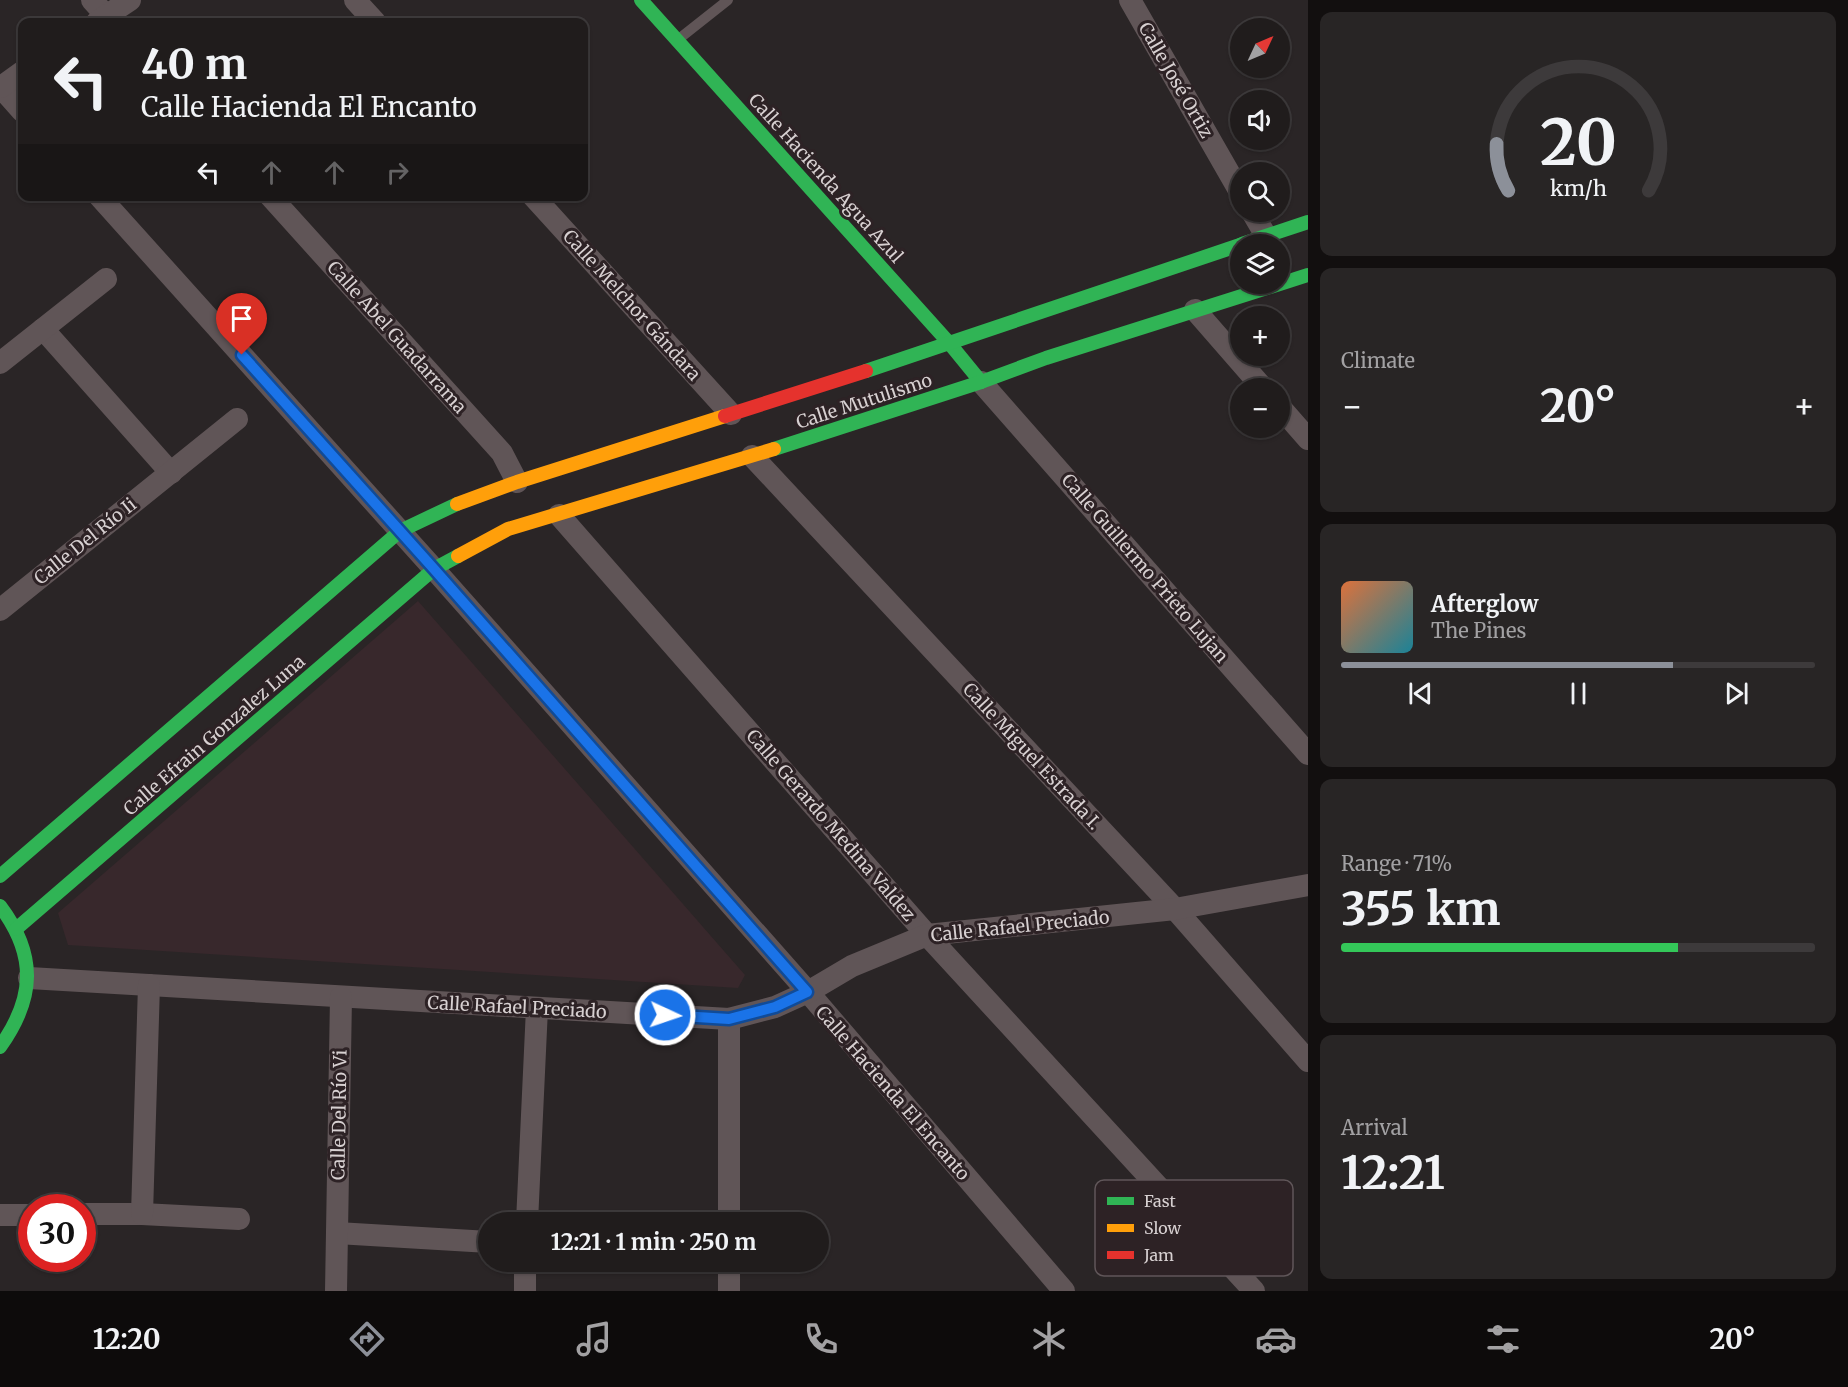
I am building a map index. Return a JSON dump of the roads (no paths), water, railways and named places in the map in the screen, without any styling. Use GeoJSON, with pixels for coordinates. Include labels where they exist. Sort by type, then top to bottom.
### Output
{"type":"FeatureCollection","features":[{"type":"Feature","properties":{"kind":"street"},"geometry":{"type":"LineString","coordinates":[[102,15],[130,0]]}},
{"type":"Feature","properties":{"kind":"street"},"geometry":{"type":"LineString","coordinates":[[355,0],[371,18]]}},
{"type":"Feature","properties":{"kind":"street","name":"Calle Hacienda Agua Azul"},"geometry":{"type":"LineString","coordinates":[[642,0],[950,344],[981,382]]}},
{"type":"Feature","properties":{"kind":"street","name":"Calle José Ortiz"},"geometry":{"type":"LineString","coordinates":[[1130,0],[1230,175]]}},
{"type":"Feature","properties":{"kind":"street"},"geometry":{"type":"LineString","coordinates":[[18,75],[0,87],[18,107]]}},
{"type":"Feature","properties":{"kind":"street","name":"Calle Hacienda El Encanto"},"geometry":{"type":"LineString","coordinates":[[103,201],[434,569],[807,992],[1064,1291]]}},
{"type":"Feature","properties":{"kind":"street","name":"Calle Abel Guadarrama"},"geometry":{"type":"LineString","coordinates":[[275,201],[502,453],[516,488]]}},
{"type":"Feature","properties":{"kind":"street","name":"Calle Melchor Gándara"},"geometry":{"type":"LineString","coordinates":[[538,201],[731,414]]}},
{"type":"Feature","properties":{"kind":"street","name":"Calle Mutulismo"},"geometry":{"type":"LineString","coordinates":[[1272,234],[1308,222]]}},
{"type":"Feature","properties":{"kind":"street","name":"Calle Mutulismo"},"geometry":{"type":"LineString","coordinates":[[400,531],[457,504],[516,488],[731,414],[950,344],[1230,249]]}},
{"type":"Feature","properties":{"kind":"street","name":"Calle Mutulismo"},"geometry":{"type":"LineString","coordinates":[[434,569],[509,523],[559,515],[752,456],[981,382],[1046,358],[1308,275]]}},
{"type":"Feature","properties":{"kind":"street"},"geometry":{"type":"LineString","coordinates":[[0,363],[106,279]]}},
{"type":"Feature","properties":{"kind":"street"},"geometry":{"type":"LineString","coordinates":[[1195,310],[1254,378]]}},
{"type":"Feature","properties":{"kind":"street"},"geometry":{"type":"LineString","coordinates":[[43,329],[171,473]]}},
{"type":"Feature","properties":{"kind":"street","name":"Calle Guillermo Prieto Lujan"},"geometry":{"type":"LineString","coordinates":[[981,382],[1308,754]]}},
{"type":"Feature","properties":{"kind":"street","name":"Calle Del Río Ii"},"geometry":{"type":"LineString","coordinates":[[0,610],[237,419]]}},
{"type":"Feature","properties":{"kind":"street"},"geometry":{"type":"LineString","coordinates":[[1290,419],[1308,440]]}},
{"type":"Feature","properties":{"kind":"street","name":"Calle Miguel Estrada I."},"geometry":{"type":"LineString","coordinates":[[752,456],[1175,909],[1308,1061]]}},
{"type":"Feature","properties":{"kind":"street","name":"Calle Gerardo Medina Valdez"},"geometry":{"type":"LineString","coordinates":[[559,515],[927,935],[1152,1180]]}},
{"type":"Feature","properties":{"kind":"street","name":"Calle Efrain Gonzalez Luna"},"geometry":{"type":"LineString","coordinates":[[0,876],[400,531]]}},
{"type":"Feature","properties":{"kind":"street","name":"Calle Efrain Gonzalez Luna"},"geometry":{"type":"LineString","coordinates":[[16,928],[434,569]]}},
{"type":"Feature","properties":{"kind":"street","name":"Calle Rafael Preciado"},"geometry":{"type":"LineString","coordinates":[[29,978],[729,1019],[775,1007],[852,966],[927,935],[1175,909],[1308,885]]}},
{"type":"Feature","properties":{"kind":"street"},"geometry":{"type":"LineString","coordinates":[[0,906],[16,928],[25,952],[29,978],[24,1007],[12,1033],[0,1047]]}},
{"type":"Feature","properties":{"kind":"street"},"geometry":{"type":"LineString","coordinates":[[142,1214],[149,985]]}},
{"type":"Feature","properties":{"kind":"street","name":"Calle Del Río Vi"},"geometry":{"type":"LineString","coordinates":[[336,1291],[341,996]]}},
{"type":"Feature","properties":{"kind":"street"},"geometry":{"type":"LineString","coordinates":[[527,1212],[537,1008]]}},
{"type":"Feature","properties":{"kind":"street"},"geometry":{"type":"LineString","coordinates":[[729,1019],[729,1212]]}},
{"type":"Feature","properties":{"kind":"street"},"geometry":{"type":"LineString","coordinates":[[96,1214],[239,1219]]}},
{"type":"Feature","properties":{"kind":"street"},"geometry":{"type":"LineString","coordinates":[[0,1215],[18,1215]]}},
{"type":"Feature","properties":{"kind":"street"},"geometry":{"type":"LineString","coordinates":[[337,1233],[478,1241]]}},
{"type":"Feature","properties":{"kind":"street"},"geometry":{"type":"LineString","coordinates":[[525,1272],[525,1291]]}},
{"type":"Feature","properties":{"kind":"street"},"geometry":{"type":"LineString","coordinates":[[729,1272],[729,1291]]}},
{"type":"Feature","properties":{"kind":"street","name":"Calle Gerardo Medina Valdez"},"geometry":{"type":"LineString","coordinates":[[1240,1276],[1254,1291]]}},
{"type":"Feature","properties":{"kind":"lane"},"geometry":{"type":"LineString","coordinates":[[678,40],[728,0]]}}]}
